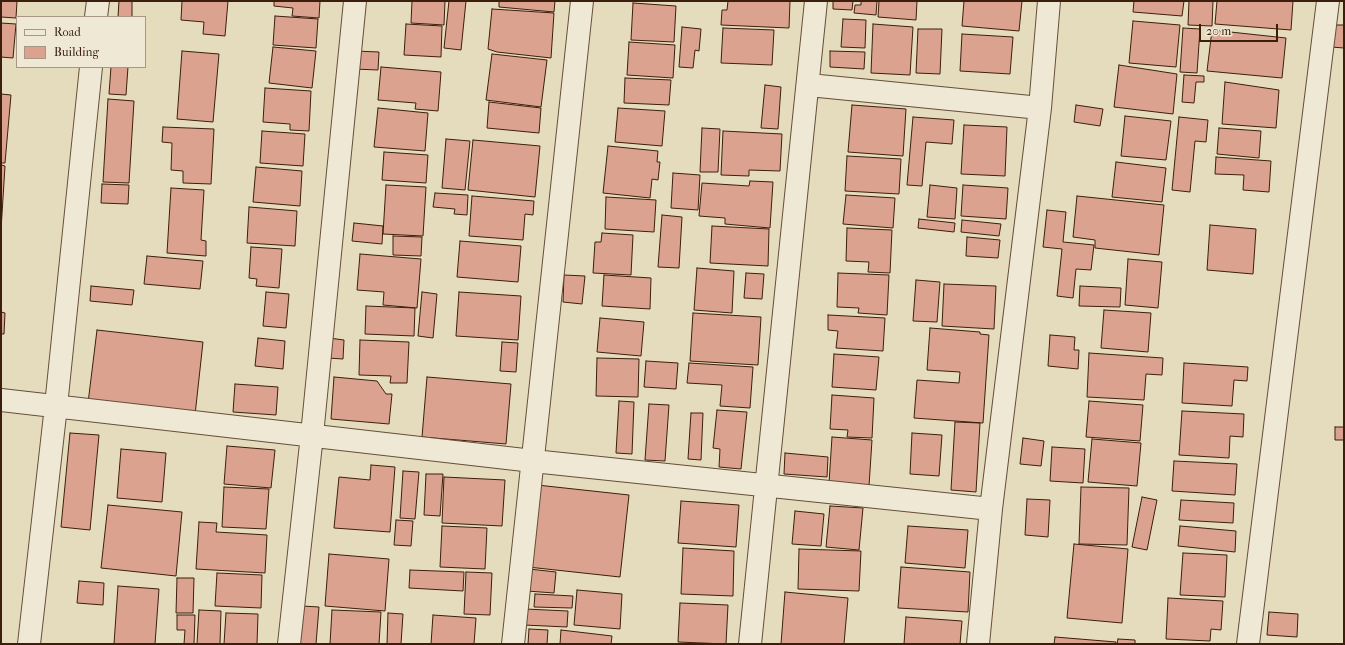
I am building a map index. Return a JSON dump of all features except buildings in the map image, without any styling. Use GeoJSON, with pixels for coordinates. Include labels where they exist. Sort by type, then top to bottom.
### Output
{"type":"FeatureCollection","features":[{"type":"Feature","properties":{"kind":"street"},"geometry":{"type":"LineString","coordinates":[[96,16],[98,1]]}},
{"type":"Feature","properties":{"kind":"street"},"geometry":{"type":"LineString","coordinates":[[289,644],[312,435],[355,1]]}},
{"type":"Feature","properties":{"kind":"street"},"geometry":{"type":"LineString","coordinates":[[513,644],[582,1]]}},
{"type":"Feature","properties":{"kind":"street"},"geometry":{"type":"LineString","coordinates":[[750,644],[809,85],[816,1]]}},
{"type":"Feature","properties":{"kind":"street"},"geometry":{"type":"LineString","coordinates":[[978,644],[991,509],[1040,108],[1049,1]]}},
{"type":"Feature","properties":{"kind":"street"},"geometry":{"type":"LineString","coordinates":[[1248,644],[1328,1]]}},
{"type":"Feature","properties":{"kind":"street"},"geometry":{"type":"LineString","coordinates":[[29,644],[56,406],[91,68]]}},
{"type":"Feature","properties":{"kind":"street"},"geometry":{"type":"LineString","coordinates":[[809,85],[1040,108]]}},
{"type":"Feature","properties":{"kind":"street"},"geometry":{"type":"LineString","coordinates":[[1,400],[533,461],[991,509]]}}]}
